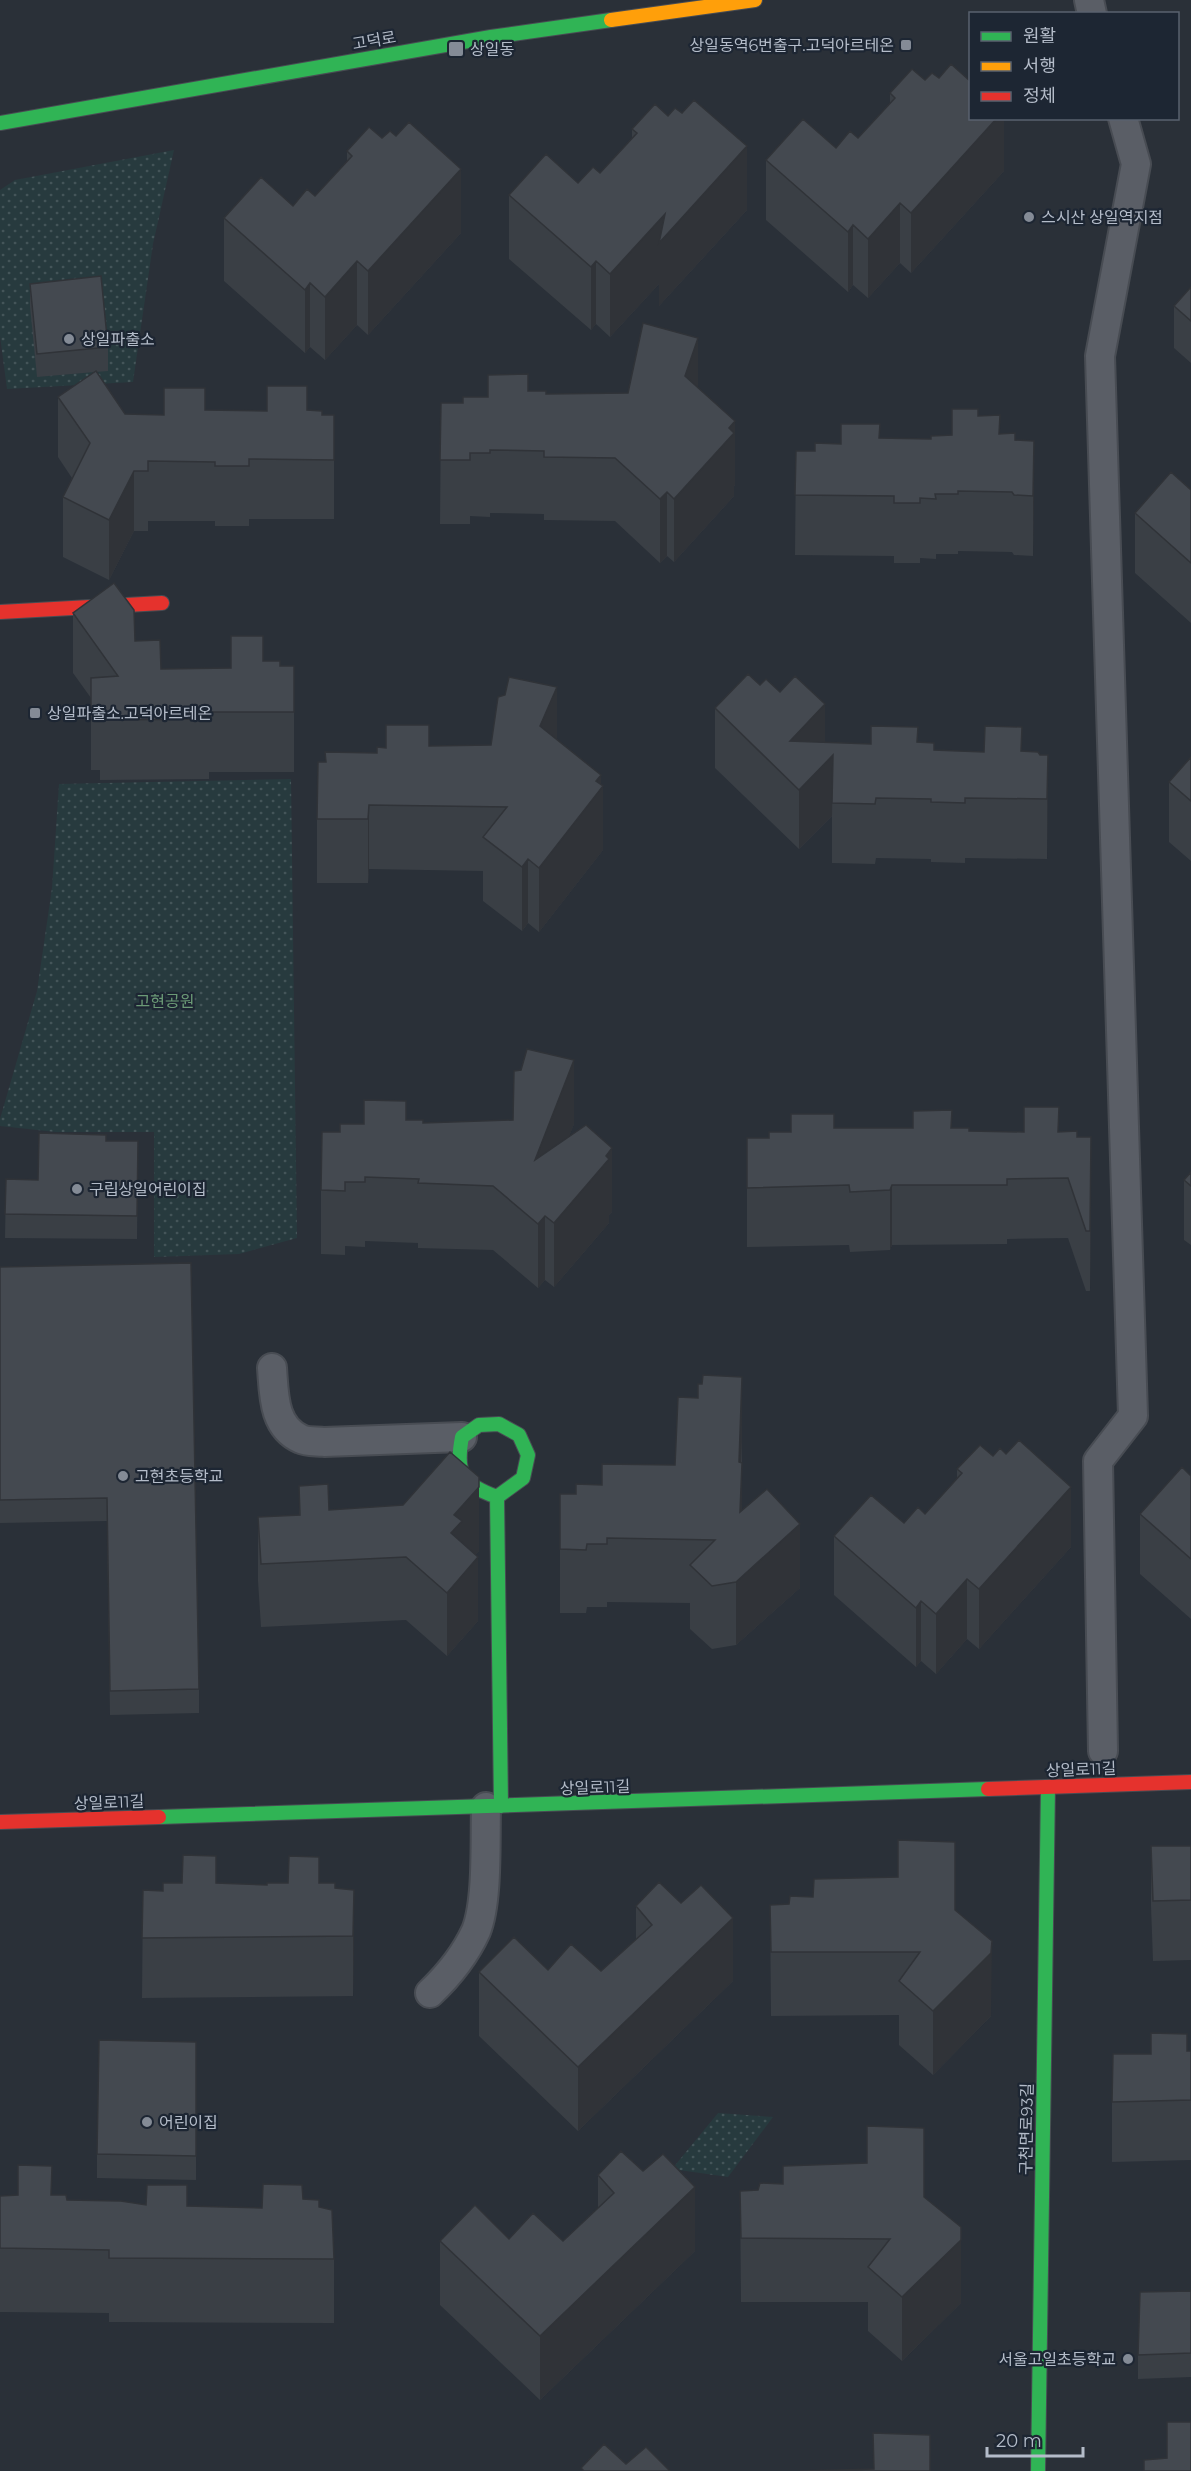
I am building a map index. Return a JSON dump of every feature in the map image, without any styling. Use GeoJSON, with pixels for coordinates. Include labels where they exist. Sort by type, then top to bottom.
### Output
{"type":"FeatureCollection","features":[{"type":"Feature","properties":{"kind":"street","name":"고덕로"},"geometry":{"type":"LineString","coordinates":[[0,123],[491,37],[755,0]]}},
{"type":"Feature","properties":{"kind":"street"},"geometry":{"type":"LineString","coordinates":[[1103,1751],[1098,1461],[1133,1416],[1100,356],[1136,164],[1124,120]]}},
{"type":"Feature","properties":{"kind":"street"},"geometry":{"type":"LineString","coordinates":[[0,612],[162,603]]}},
{"type":"Feature","properties":{"kind":"street"},"geometry":{"type":"LineString","coordinates":[[272,1368],[275,1408],[288,1431],[302,1440],[324,1442],[462,1437],[479,1425],[499,1424],[519,1435],[528,1455],[523,1478],[498,1497]]}},
{"type":"Feature","properties":{"kind":"street"},"geometry":{"type":"LineString","coordinates":[[462,1437],[458,1461],[465,1478],[477,1490],[498,1497]]}},
{"type":"Feature","properties":{"kind":"street"},"geometry":{"type":"LineString","coordinates":[[430,1993],[452,1972],[477,1929],[482,1899],[494,1807],[498,1497]]}},
{"type":"Feature","properties":{"kind":"street","name":"상일로11길"},"geometry":{"type":"LineString","coordinates":[[0,1822],[1191,1782]]}},
{"type":"Feature","properties":{"kind":"street","name":"구천면로93길"},"geometry":{"type":"LineString","coordinates":[[1038,2471],[1048,1787]]}},
{"type":"Feature","properties":{"kind":"green space"},"geometry":{"type":"Polygon","coordinates":[[[174,150],[153,244],[133,382],[7,389],[0,336],[0,190],[15,180],[174,150]]]}},
{"type":"Feature","properties":{"kind":"green space","name":"고현공원"},"geometry":{"type":"Polygon","coordinates":[[[291,779],[297,1238],[239,1254],[154,1257],[154,1132],[56,1132],[0,1126],[0,1119],[37,991],[52,888],[59,784],[291,779]]]}},
{"type":"Feature","properties":{"kind":"green space"},"geometry":{"type":"Polygon","coordinates":[[[718,2113],[773,2117],[728,2177],[672,2169],[718,2113]]]}},
{"type":"Feature","properties":{"kind":"building"},"geometry":{"type":"Polygon","coordinates":[[[951,64],[969,80],[969,120],[995,120],[911,213],[900,203],[868,239],[853,225],[848,232],[766,160],[803,119],[836,148],[850,131],[858,138],[895,98],[890,93],[912,69],[925,80],[932,73],[939,78],[951,64]]]}},
{"type":"Feature","properties":{"kind":"building"},"geometry":{"type":"Polygon","coordinates":[[[694,100],[747,146],[659,243],[665,214],[610,274],[596,261],[591,267],[509,195],[546,154],[578,183],[593,167],[600,173],[637,133],[632,129],[655,104],[668,116],[675,108],[682,113],[694,100]]]}},
{"type":"Feature","properties":{"kind":"building"},"geometry":{"type":"Polygon","coordinates":[[[409,122],[461,169],[368,271],[357,261],[325,297],[310,283],[305,290],[224,218],[261,177],[293,206],[307,189],[315,196],[352,156],[347,151],[369,127],[382,138],[390,131],[396,136],[409,122]]]}},
{"type":"Feature","properties":{"kind":"building","name":"상일파출소"},"geometry":{"type":"Polygon","coordinates":[[[101,276],[108,347],[37,354],[30,284],[101,276]]]}},
{"type":"Feature","properties":{"kind":"building"},"geometry":{"type":"Polygon","coordinates":[[[1191,287],[1191,321],[1174,306],[1191,287]]]}},
{"type":"Feature","properties":{"kind":"building"},"geometry":{"type":"Polygon","coordinates":[[[643,323],[698,338],[685,376],[735,421],[729,428],[734,433],[674,499],[667,492],[660,499],[615,458],[544,457],[544,451],[490,450],[490,453],[470,453],[470,460],[440,460],[441,403],[463,403],[463,397],[488,397],[488,375],[528,374],[528,391],[546,391],[546,394],[628,393],[643,323]]]}},
{"type":"Feature","properties":{"kind":"building"},"geometry":{"type":"Polygon","coordinates":[[[96,371],[125,414],[164,415],[164,388],[205,388],[205,410],[267,411],[267,386],[307,386],[307,410],[322,411],[322,415],[334,415],[334,460],[249,459],[249,466],[215,466],[215,462],[148,461],[148,471],[134,471],[109,520],[63,497],[90,443],[58,397],[96,371]]]}},
{"type":"Feature","properties":{"kind":"building"},"geometry":{"type":"Polygon","coordinates":[[[952,409],[978,409],[978,416],[1000,415],[999,434],[1015,433],[1015,440],[1034,441],[1033,496],[1014,495],[1012,492],[958,491],[958,494],[935,494],[936,499],[920,498],[920,503],[894,503],[894,496],[795,495],[796,451],[815,451],[815,443],[841,444],[841,424],[880,424],[879,438],[931,439],[931,436],[952,435],[952,409]]]}},
{"type":"Feature","properties":{"kind":"building"},"geometry":{"type":"Polygon","coordinates":[[[1171,472],[1191,490],[1191,563],[1135,513],[1171,472]]]}},
{"type":"Feature","properties":{"kind":"building"},"geometry":{"type":"Polygon","coordinates":[[[114,583],[134,610],[135,641],[160,640],[161,669],[231,668],[231,636],[263,636],[263,661],[280,661],[280,666],[294,666],[294,712],[209,712],[209,719],[100,720],[100,710],[91,710],[91,678],[118,676],[73,613],[114,583]]]}},
{"type":"Feature","properties":{"kind":"building"},"geometry":{"type":"Polygon","coordinates":[[[748,674],[760,685],[766,679],[780,692],[795,676],[825,704],[790,741],[871,744],[871,726],[918,727],[917,742],[934,743],[934,750],[984,752],[985,726],[1022,727],[1021,751],[1048,755],[1047,799],[965,798],[965,803],[931,802],[931,799],[876,798],[875,804],[832,803],[833,755],[799,790],[715,708],[748,674]]]}},
{"type":"Feature","properties":{"kind":"building"},"geometry":{"type":"Polygon","coordinates":[[[509,677],[557,687],[540,726],[601,775],[596,781],[603,786],[539,868],[528,859],[522,867],[483,837],[507,807],[369,805],[368,819],[317,819],[318,762],[326,762],[325,752],[377,753],[377,747],[386,748],[386,725],[429,725],[429,746],[491,745],[498,697],[505,695],[509,677]]]}},
{"type":"Feature","properties":{"kind":"building"},"geometry":{"type":"Polygon","coordinates":[[[1191,757],[1191,801],[1169,782],[1191,757]]]}},
{"type":"Feature","properties":{"kind":"building"},"geometry":{"type":"Polygon","coordinates":[[[527,1049],[574,1060],[535,1160],[586,1125],[612,1148],[606,1156],[609,1159],[554,1223],[545,1216],[538,1224],[493,1186],[418,1183],[419,1179],[365,1177],[365,1182],[345,1182],[345,1191],[321,1190],[322,1132],[340,1132],[340,1124],[364,1124],[364,1100],[406,1101],[406,1120],[423,1120],[423,1123],[513,1120],[514,1071],[521,1070],[527,1049]]]}},
{"type":"Feature","properties":{"kind":"building"},"geometry":{"type":"Polygon","coordinates":[[[1024,1107],[1059,1107],[1058,1132],[1077,1131],[1077,1137],[1091,1137],[1090,1231],[1086,1231],[1068,1178],[1007,1179],[1007,1185],[892,1185],[890,1190],[850,1192],[849,1185],[747,1188],[747,1138],[769,1138],[769,1132],[791,1132],[791,1114],[834,1114],[834,1128],[913,1128],[913,1111],[952,1110],[951,1128],[969,1128],[969,1131],[1024,1132],[1024,1107]]]}},
{"type":"Feature","properties":{"kind":"building","name":"구립상일어린이집"},"geometry":{"type":"Polygon","coordinates":[[[39,1133],[106,1135],[106,1141],[138,1141],[137,1216],[5,1214],[6,1179],[38,1180],[39,1133]]]}},
{"type":"Feature","properties":{"kind":"building"},"geometry":{"type":"Polygon","coordinates":[[[1191,1172],[1191,1186],[1184,1180],[1191,1172]]]}},
{"type":"Feature","properties":{"kind":"building","name":"고현초등학교"},"geometry":{"type":"Polygon","coordinates":[[[191,1263],[199,1689],[110,1691],[107,1498],[0,1500],[0,1267],[191,1263]]]}},
{"type":"Feature","properties":{"kind":"building"},"geometry":{"type":"Polygon","coordinates":[[[703,1375],[742,1377],[740,1512],[767,1489],[800,1524],[736,1582],[712,1586],[690,1565],[715,1540],[607,1538],[607,1544],[587,1544],[586,1550],[560,1549],[560,1494],[576,1494],[576,1484],[602,1485],[602,1464],[675,1465],[678,1397],[698,1398],[698,1384],[702,1384],[703,1375]]]}},
{"type":"Feature","properties":{"kind":"building"},"geometry":{"type":"Polygon","coordinates":[[[1019,1440],[1071,1487],[979,1589],[967,1579],[936,1614],[921,1601],[916,1608],[834,1536],[871,1495],[904,1523],[918,1507],[925,1514],[962,1473],[957,1469],[980,1445],[993,1456],[1000,1448],[1006,1454],[1019,1440]]]}},
{"type":"Feature","properties":{"kind":"building"},"geometry":{"type":"Polygon","coordinates":[[[450,1452],[479,1477],[479,1487],[454,1515],[462,1521],[451,1533],[478,1557],[447,1593],[406,1557],[261,1564],[258,1517],[300,1515],[299,1486],[328,1484],[329,1510],[403,1505],[450,1452]]]}},
{"type":"Feature","properties":{"kind":"building"},"geometry":{"type":"Polygon","coordinates":[[[1182,1467],[1191,1476],[1191,1559],[1140,1514],[1182,1467]]]}},
{"type":"Feature","properties":{"kind":"building"},"geometry":{"type":"Polygon","coordinates":[[[898,1840],[955,1842],[955,1910],[992,1941],[991,1953],[933,2011],[899,1981],[920,1952],[771,1952],[770,1905],[789,1904],[790,1896],[813,1897],[814,1879],[898,1877],[898,1840]]]}},
{"type":"Feature","properties":{"kind":"building"},"geometry":{"type":"Polygon","coordinates":[[[1151,1846],[1191,1846],[1191,1900],[1153,1901],[1151,1846]]]}},
{"type":"Feature","properties":{"kind":"building"},"geometry":{"type":"Polygon","coordinates":[[[183,1855],[216,1856],[216,1883],[267,1885],[267,1883],[288,1883],[289,1856],[319,1857],[319,1883],[335,1883],[335,1888],[354,1890],[353,1936],[142,1938],[143,1890],[163,1891],[163,1883],[182,1883],[183,1855]]]}},
{"type":"Feature","properties":{"kind":"building"},"geometry":{"type":"Polygon","coordinates":[[[659,1882],[681,1903],[701,1885],[733,1918],[578,2067],[479,1972],[514,1937],[548,1970],[571,1944],[601,1971],[652,1925],[636,1906],[659,1882]]]}},
{"type":"Feature","properties":{"kind":"building"},"geometry":{"type":"Polygon","coordinates":[[[1151,2033],[1187,2034],[1187,2051],[1191,2051],[1191,2100],[1112,2102],[1113,2054],[1151,2054],[1151,2033]]]}},
{"type":"Feature","properties":{"kind":"building","name":"어린이집"},"geometry":{"type":"Polygon","coordinates":[[[99,2040],[196,2042],[196,2156],[97,2154],[99,2040]]]}},
{"type":"Feature","properties":{"kind":"building"},"geometry":{"type":"Polygon","coordinates":[[[867,2126],[924,2128],[924,2197],[961,2227],[961,2240],[902,2297],[868,2267],[890,2239],[741,2238],[740,2191],[758,2190],[760,2183],[783,2184],[783,2166],[867,2163],[867,2126]]]}},
{"type":"Feature","properties":{"kind":"building"},"geometry":{"type":"Polygon","coordinates":[[[621,2151],[643,2171],[663,2154],[695,2187],[540,2336],[440,2241],[475,2205],[509,2239],[533,2213],[563,2241],[614,2193],[598,2175],[621,2151]]]}},
{"type":"Feature","properties":{"kind":"building"},"geometry":{"type":"Polygon","coordinates":[[[18,2165],[52,2166],[51,2195],[66,2195],[67,2200],[121,2201],[146,2205],[147,2185],[187,2185],[187,2206],[262,2208],[263,2184],[302,2185],[303,2199],[319,2200],[319,2207],[332,2210],[334,2259],[109,2258],[109,2250],[0,2248],[0,2196],[18,2195],[18,2165]]]}},
{"type":"Feature","properties":{"kind":"building"},"geometry":{"type":"Polygon","coordinates":[[[1191,2291],[1191,2353],[1138,2355],[1140,2292],[1191,2291]]]}},
{"type":"Feature","properties":{"kind":"building"},"geometry":{"type":"Polygon","coordinates":[[[1167,2422],[1191,2422],[1191,2471],[1144,2471],[1144,2460],[1167,2458],[1167,2422]]]}},
{"type":"Feature","properties":{"kind":"building"},"geometry":{"type":"Polygon","coordinates":[[[873,2433],[930,2435],[930,2471],[800,2471],[874,2469],[873,2433]]]}},
{"type":"Feature","properties":{"kind":"building"},"geometry":{"type":"Polygon","coordinates":[[[604,2444],[626,2464],[646,2447],[670,2471],[584,2471],[581,2468],[604,2444]]]}},
{"type":"Feature","properties":{"kind":"traffic: fast"},"geometry":{"type":"LineString","coordinates":[[0,123],[491,37],[611,20]]}},
{"type":"Feature","properties":{"kind":"traffic: fast"},"geometry":{"type":"LineString","coordinates":[[497,1497],[469,1482],[461,1469],[462,1437],[479,1425],[499,1424],[519,1435],[528,1455],[523,1478],[497,1497],[501,1806]]}},
{"type":"Feature","properties":{"kind":"traffic: fast"},"geometry":{"type":"LineString","coordinates":[[1038,2471],[1048,1787]]}},
{"type":"Feature","properties":{"kind":"traffic: fast"},"geometry":{"type":"LineString","coordinates":[[159,1817],[988,1789]]}},
{"type":"Feature","properties":{"kind":"traffic: slow"},"geometry":{"type":"LineString","coordinates":[[611,20],[755,0]]}},
{"type":"Feature","properties":{"kind":"traffic: jam"},"geometry":{"type":"LineString","coordinates":[[0,612],[162,603]]}},
{"type":"Feature","properties":{"kind":"traffic: jam"},"geometry":{"type":"LineString","coordinates":[[988,1789],[1191,1782]]}},
{"type":"Feature","properties":{"kind":"traffic: jam"},"geometry":{"type":"LineString","coordinates":[[0,1822],[159,1817]]}},
{"type":"Feature","properties":{"kind":"place","name":"상일동역6번출구.고덕아르테온"},"geometry":{"type":"Point","coordinates":[906,45]}},
{"type":"Feature","properties":{"kind":"place","name":"상일동"},"geometry":{"type":"Point","coordinates":[456,49]}},
{"type":"Feature","properties":{"kind":"place","name":"스시산 상일역지점"},"geometry":{"type":"Point","coordinates":[1029,217]}},
{"type":"Feature","properties":{"kind":"place","name":"상일파출소"},"geometry":{"type":"Point","coordinates":[69,339]}},
{"type":"Feature","properties":{"kind":"place","name":"상일파출소.고덕아르테온"},"geometry":{"type":"Point","coordinates":[35,713]}},
{"type":"Feature","properties":{"kind":"place","name":"구립상일어린이집"},"geometry":{"type":"Point","coordinates":[77,1189]}},
{"type":"Feature","properties":{"kind":"place","name":"고현초등학교"},"geometry":{"type":"Point","coordinates":[123,1476]}},
{"type":"Feature","properties":{"kind":"place","name":"어린이집"},"geometry":{"type":"Point","coordinates":[147,2122]}},
{"type":"Feature","properties":{"kind":"place","name":"서울고일초등학교"},"geometry":{"type":"Point","coordinates":[1128,2359]}}]}
